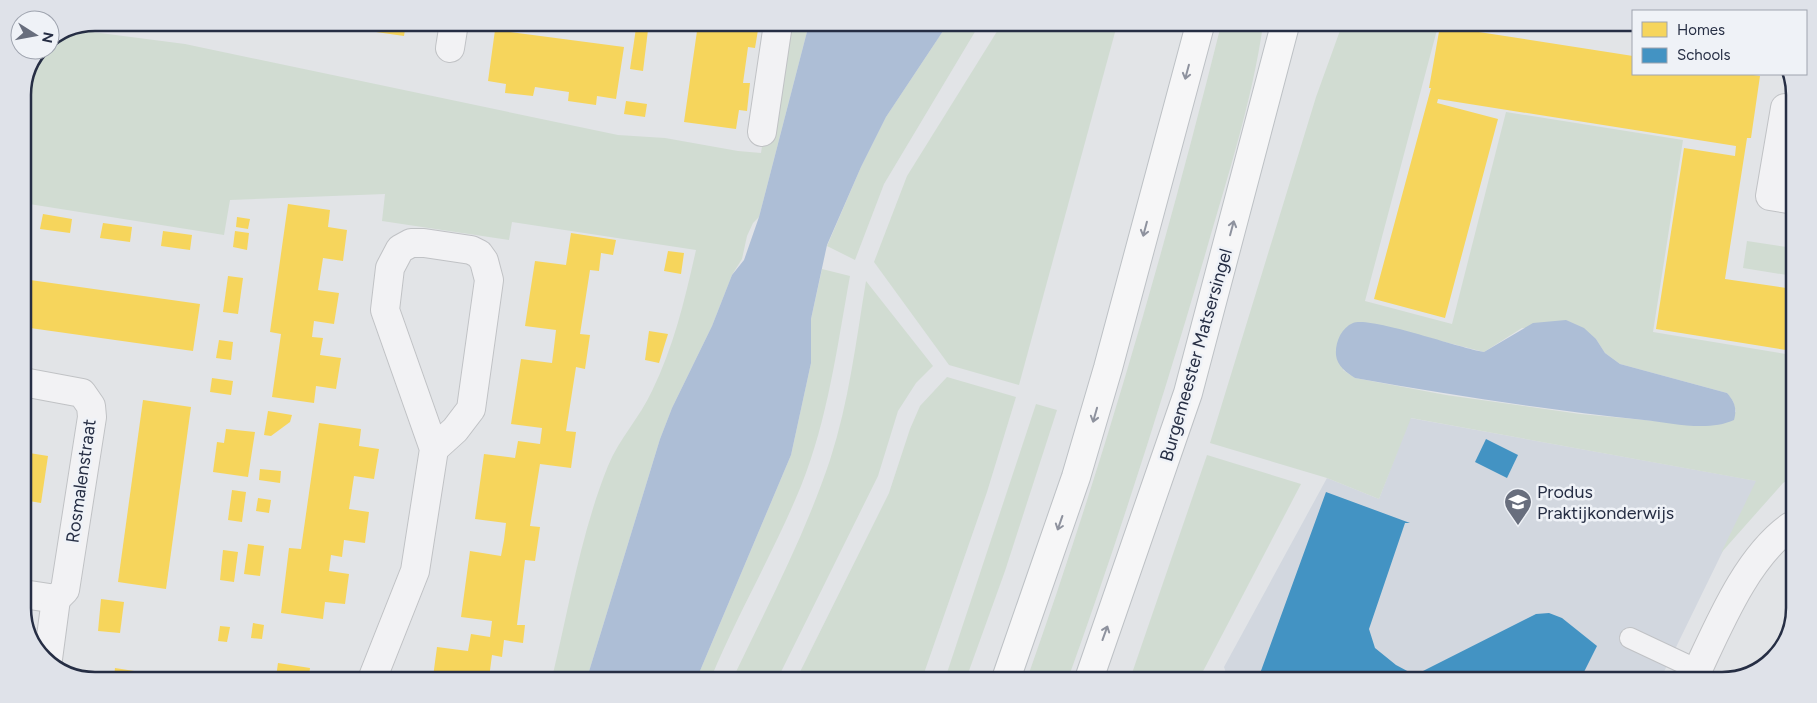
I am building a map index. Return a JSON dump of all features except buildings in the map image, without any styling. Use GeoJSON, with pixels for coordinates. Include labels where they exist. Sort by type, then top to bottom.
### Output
{"type":"FeatureCollection","features":[{"type":"Feature","properties":{"kind":"main road"},"geometry":{"type":"LineString","coordinates":[[1008,672],[1079,468],[1108,368],[1198,31]]}},
{"type":"Feature","properties":{"kind":"main road","name":"Burgemeester Matsersingel"},"geometry":{"type":"LineString","coordinates":[[1091,672],[1188,393],[1283,31]]}},
{"type":"Feature","properties":{"kind":"street"},"geometry":{"type":"LineString","coordinates":[[762,132],[777,31]]}},
{"type":"Feature","properties":{"kind":"street"},"geometry":{"type":"LineString","coordinates":[[1786,108],[1770,196],[1786,199]]}},
{"type":"Feature","properties":{"kind":"street"},"geometry":{"type":"LineString","coordinates":[[375,672],[415,571],[434,449],[384,310],[390,268],[394,258],[400,249],[411,243],[424,243],[471,250],[479,254],[484,261],[489,280],[471,408],[455,430],[434,449]]}},
{"type":"Feature","properties":{"kind":"street","name":"Rosmalenstraat"},"geometry":{"type":"LineString","coordinates":[[31,383],[82,393],[91,406],[92,416],[65,590],[56,599],[49,652]]}},
{"type":"Feature","properties":{"kind":"street"},"geometry":{"type":"LineString","coordinates":[[1697,672],[1730,601],[1774,538],[1786,530]]}},
{"type":"Feature","properties":{"kind":"street"},"geometry":{"type":"LineString","coordinates":[[31,595],[56,599]]}},
{"type":"Feature","properties":{"kind":"lane"},"geometry":{"type":"LineString","coordinates":[[1630,638],[1691,672]]}},
{"type":"Feature","properties":{"kind":"shaded area"},"geometry":{"type":"Polygon","coordinates":[[[779,31],[807,31],[759,217],[753,223],[747,236],[742,259],[732,275],[712,326],[672,408],[660,439],[589,672],[553,672],[590,517],[608,466],[647,401],[667,357],[683,304],[696,250],[512,222],[509,240],[382,221],[385,194],[230,200],[224,235],[31,204],[32,83],[42,60],[60,60],[60,42],[71,36],[89,32],[185,44],[618,135],[665,138],[738,151],[761,153],[779,31]]]}},
{"type":"Feature","properties":{"kind":"shaded area"},"geometry":{"type":"Polygon","coordinates":[[[943,31],[975,31],[884,184],[855,260],[827,246],[861,167],[886,117],[943,31]]]}},
{"type":"Feature","properties":{"kind":"shaded area"},"geometry":{"type":"Polygon","coordinates":[[[997,31],[1115,31],[1019,385],[949,365],[874,262],[907,176],[997,31]]]}},
{"type":"Feature","properties":{"kind":"shaded area"},"geometry":{"type":"Polygon","coordinates":[[[1219,31],[1262,31],[1253,82],[1239,138],[1191,302],[1158,411],[1071,672],[1029,672],[1082,517],[1132,354],[1219,31]]]}},
{"type":"Feature","properties":{"kind":"shaded area"},"geometry":{"type":"Polygon","coordinates":[[[1340,31],[1437,31],[1365,301],[1452,324],[1506,112],[1683,140],[1653,332],[1786,354],[1786,481],[1721,553],[1756,481],[1411,418],[1379,499],[1327,478],[1210,443],[1316,97],[1340,31]],[[1378,325],[1343,370],[1355,378],[1446,395],[1580,414],[1698,425],[1736,412],[1733,401],[1727,393],[1620,364],[1605,353],[1596,339],[1522,328],[1484,352],[1378,325]]]}},
{"type":"Feature","properties":{"kind":"shaded area"},"geometry":{"type":"Polygon","coordinates":[[[1747,241],[1786,247],[1786,275],[1743,268],[1747,241]]]}},
{"type":"Feature","properties":{"kind":"shaded area"},"geometry":{"type":"Polygon","coordinates":[[[822,269],[850,276],[825,409],[801,486],[714,672],[700,672],[791,455],[811,363],[811,319],[822,269]]]}},
{"type":"Feature","properties":{"kind":"shaded area"},"geometry":{"type":"Polygon","coordinates":[[[866,281],[933,366],[916,383],[898,411],[878,476],[781,672],[736,672],[772,598],[820,488],[837,438],[855,349],[866,281]]]}},
{"type":"Feature","properties":{"kind":"shaded area"},"geometry":{"type":"Polygon","coordinates":[[[947,377],[1016,397],[987,492],[924,672],[800,672],[889,493],[910,429],[920,406],[947,377]]]}},
{"type":"Feature","properties":{"kind":"shaded area"},"geometry":{"type":"Polygon","coordinates":[[[1036,404],[1057,410],[1005,571],[969,672],[947,672],[1036,404]]]}},
{"type":"Feature","properties":{"kind":"shaded area","name":"Produs Praktijkonderwijs"},"geometry":{"type":"Polygon","coordinates":[[[1410,418],[1757,481],[1664,672],[1226,672],[1224,667],[1327,478],[1379,499],[1410,418]]]}},
{"type":"Feature","properties":{"kind":"shaded area"},"geometry":{"type":"Polygon","coordinates":[[[1207,455],[1301,484],[1203,672],[1132,672],[1207,455]]]}},
{"type":"Feature","properties":{"kind":"water"},"geometry":{"type":"Polygon","coordinates":[[[807,31],[943,31],[886,117],[861,167],[827,245],[811,319],[811,363],[791,455],[700,672],[589,672],[660,439],[672,408],[712,326],[732,275],[744,260],[759,217],[807,31]]]}},
{"type":"Feature","properties":{"kind":"water"},"geometry":{"type":"Polygon","coordinates":[[[1566,320],[1584,328],[1596,339],[1605,353],[1620,364],[1727,393],[1735,406],[1734,420],[1724,424],[1701,426],[1678,424],[1535,407],[1427,390],[1355,378],[1340,366],[1336,355],[1342,332],[1353,323],[1377,324],[1484,352],[1533,323],[1566,320]]]}},
{"type":"Feature","properties":{"kind":"place","name":"Produs Praktijkonderwijs"},"geometry":{"type":"Point","coordinates":[1518,526]}}]}
